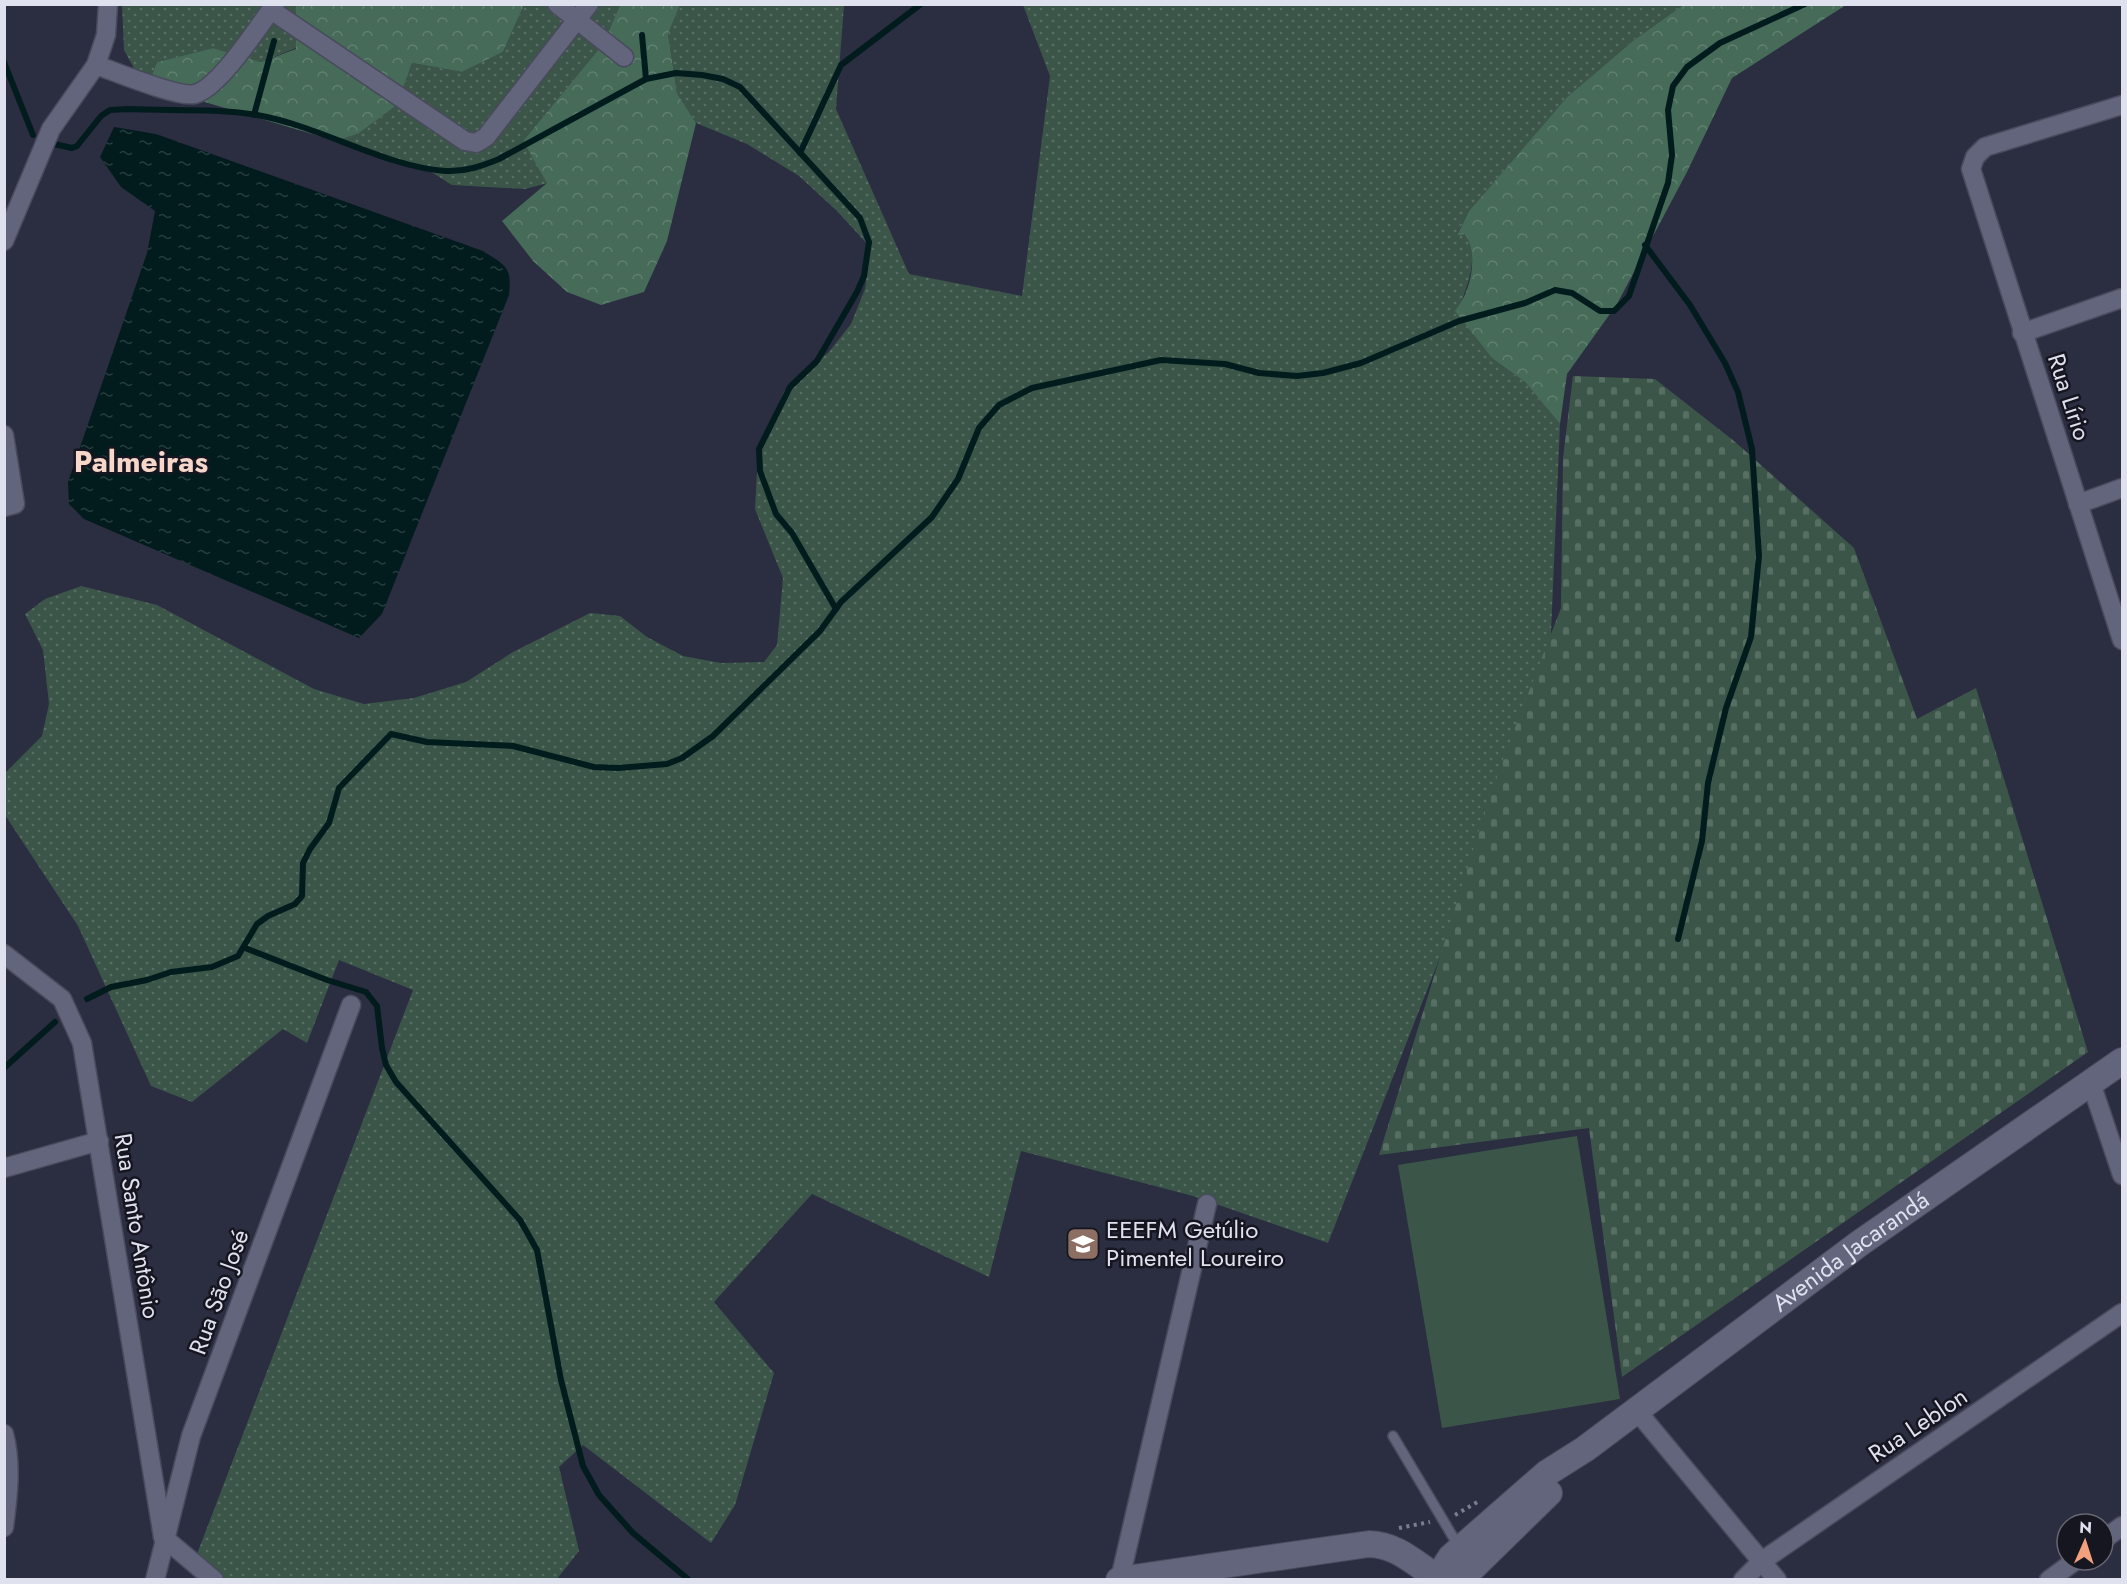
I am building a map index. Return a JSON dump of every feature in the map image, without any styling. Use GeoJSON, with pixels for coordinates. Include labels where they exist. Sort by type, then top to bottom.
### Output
{"type":"FeatureCollection","features":[{"type":"Feature","properties":{"kind":"main road","name":"Avenida Jacarandá"},"geometry":{"type":"LineString","coordinates":[[1451,1572],[1547,1473],[1586,1449],[1860,1243],[2122,1061]]}},
{"type":"Feature","properties":{"kind":"main road"},"geometry":{"type":"LineString","coordinates":[[1119,1579],[1369,1544],[1385,1545],[1415,1560],[1451,1572]]}},
{"type":"Feature","properties":{"kind":"street"},"geometry":{"type":"LineString","coordinates":[[4,241],[51,129],[96,65],[106,35],[108,4]]}},
{"type":"Feature","properties":{"kind":"street"},"geometry":{"type":"LineString","coordinates":[[557,4],[624,57]]}},
{"type":"Feature","properties":{"kind":"street"},"geometry":{"type":"LineString","coordinates":[[96,65],[177,92],[195,94],[213,84],[273,7],[465,141],[476,143],[486,137],[589,4]]}},
{"type":"Feature","properties":{"kind":"street","name":"Rua Lírio"},"geometry":{"type":"LineString","coordinates":[[2122,105],[1985,147],[1975,157],[1971,169],[2122,640]]}},
{"type":"Feature","properties":{"kind":"street"},"geometry":{"type":"LineString","coordinates":[[2022,333],[2122,298]]}},
{"type":"Feature","properties":{"kind":"street"},"geometry":{"type":"LineString","coordinates":[[4,435],[10,506]]}},
{"type":"Feature","properties":{"kind":"street"},"geometry":{"type":"LineString","coordinates":[[2078,504],[2122,488]]}},
{"type":"Feature","properties":{"kind":"street","name":"Rua Santo Antônio"},"geometry":{"type":"LineString","coordinates":[[4,954],[62,999],[82,1043],[164,1537]]}},
{"type":"Feature","properties":{"kind":"street","name":"Rua São José"},"geometry":{"type":"LineString","coordinates":[[155,1580],[191,1436],[351,1005]]}},
{"type":"Feature","properties":{"kind":"street"},"geometry":{"type":"LineString","coordinates":[[2091,1083],[2122,1175]]}},
{"type":"Feature","properties":{"kind":"street"},"geometry":{"type":"LineString","coordinates":[[4,1168],[99,1141]]}},
{"type":"Feature","properties":{"kind":"street"},"geometry":{"type":"LineString","coordinates":[[1119,1579],[1207,1204]]}},
{"type":"Feature","properties":{"kind":"street","name":"Rua Leblon"},"geometry":{"type":"LineString","coordinates":[[1743,1580],[1762,1561],[2122,1313]]}},
{"type":"Feature","properties":{"kind":"street"},"geometry":{"type":"LineString","coordinates":[[1637,1410],[1777,1580]]}},
{"type":"Feature","properties":{"kind":"street"},"geometry":{"type":"LineString","coordinates":[[4,1434],[8,1450],[9,1480],[4,1527]]}},
{"type":"Feature","properties":{"kind":"street"},"geometry":{"type":"LineString","coordinates":[[164,1537],[214,1580]]}},
{"type":"Feature","properties":{"kind":"lane"},"geometry":{"type":"LineString","coordinates":[[1393,1436],[1451,1572]]}},
{"type":"Feature","properties":{"kind":"path"},"geometry":{"type":"LineString","coordinates":[[1446,1518],[1456,1515],[1484,1498]]}},
{"type":"Feature","properties":{"kind":"path"},"geometry":{"type":"LineString","coordinates":[[1392,1528],[1436,1520]]}},
{"type":"Feature","properties":{"kind":"green space"},"geometry":{"type":"Polygon","coordinates":[[[122,5],[296,5],[296,48],[261,62],[213,48],[157,62],[146,90],[124,50],[122,5]]]}},
{"type":"Feature","properties":{"kind":"green space"},"geometry":{"type":"Polygon","coordinates":[[[296,5],[524,5],[503,52],[462,72],[412,63],[397,105],[358,134],[336,141],[198,100],[160,98],[146,90],[157,62],[213,48],[261,62],[296,49],[296,5]]]}},
{"type":"Feature","properties":{"kind":"green space"},"geometry":{"type":"Polygon","coordinates":[[[524,5],[620,5],[603,44],[523,141],[548,183],[525,189],[452,185],[425,168],[336,141],[358,134],[397,105],[412,63],[462,72],[503,52],[524,5]]]}},
{"type":"Feature","properties":{"kind":"green space"},"geometry":{"type":"Polygon","coordinates":[[[620,5],[680,5],[668,34],[677,93],[696,123],[667,241],[644,292],[601,305],[567,292],[533,261],[502,221],[547,183],[523,141],[603,44],[620,5]]]}},
{"type":"Feature","properties":{"kind":"green space"},"geometry":{"type":"Polygon","coordinates":[[[680,5],[844,5],[836,109],[909,274],[1022,296],[1050,76],[1023,5],[1683,5],[1634,40],[1567,97],[1469,211],[1457,234],[1465,234],[1472,259],[1461,303],[1493,359],[1525,382],[1560,424],[1549,679],[1328,1243],[1193,1196],[1021,1151],[989,1277],[812,1194],[714,1302],[774,1373],[735,1505],[711,1543],[583,1445],[559,1467],[579,1551],[557,1579],[225,1579],[197,1554],[413,990],[339,960],[307,1043],[283,1029],[192,1102],[151,1086],[78,926],[5,815],[4,774],[42,736],[49,704],[43,650],[25,614],[45,599],[81,586],[157,605],[314,689],[364,704],[414,698],[466,682],[513,652],[590,613],[620,616],[647,637],[683,656],[721,663],[764,662],[777,645],[783,578],[755,509],[758,453],[784,391],[829,352],[851,324],[865,289],[870,247],[837,211],[799,176],[747,144],[696,123],[677,93],[668,34],[680,5]]]}},
{"type":"Feature","properties":{"kind":"green space"},"geometry":{"type":"Polygon","coordinates":[[[1683,5],[1846,5],[1732,78],[1687,172],[1617,304],[1567,374],[1560,424],[1525,382],[1493,359],[1455,311],[1469,284],[1472,263],[1472,252],[1465,234],[1457,235],[1469,211],[1567,97],[1634,40],[1683,5]]]}},
{"type":"Feature","properties":{"kind":"green space"},"geometry":{"type":"Polygon","coordinates":[[[1573,376],[1655,379],[1734,441],[1854,548],[1917,719],[1976,688],[2088,1052],[1622,1377],[1589,1128],[1379,1155],[1492,788],[1561,608],[1563,458],[1573,376]]]}},
{"type":"Feature","properties":{"kind":"green space"},"geometry":{"type":"Polygon","coordinates":[[[1577,1136],[1620,1399],[1442,1428],[1398,1165],[1577,1136]]]}},
{"type":"Feature","properties":{"kind":"water"},"geometry":{"type":"Polygon","coordinates":[[[114,127],[156,134],[483,251],[502,264],[508,272],[509,295],[382,614],[359,638],[84,519],[69,504],[68,482],[147,253],[155,211],[121,187],[100,157],[114,127]]]}},
{"type":"Feature","properties":{"kind":"waterway"},"geometry":{"type":"LineString","coordinates":[[800,153],[841,65],[921,4]]}},
{"type":"Feature","properties":{"kind":"waterway"},"geometry":{"type":"LineString","coordinates":[[87,999],[111,987],[147,980],[171,972],[212,967],[238,956],[257,924],[268,916],[295,904],[302,896],[303,863],[329,823],[339,788],[391,734],[427,742],[513,746],[594,767],[618,768],[667,764],[682,758],[713,736],[820,631],[841,602],[932,517],[958,479],[979,428],[999,405],[1032,388],[1161,360],[1225,364],[1259,373],[1297,376],[1323,373],[1361,363],[1459,321],[1525,303],[1555,290],[1572,293],[1600,311],[1614,311],[1629,296],[1668,183],[1672,155],[1668,110],[1673,86],[1687,67],[1720,43],[1805,4]]}},
{"type":"Feature","properties":{"kind":"waterway"},"geometry":{"type":"LineString","coordinates":[[642,35],[646,79]]}},
{"type":"Feature","properties":{"kind":"waterway"},"geometry":{"type":"LineString","coordinates":[[254,115],[274,41]]}},
{"type":"Feature","properties":{"kind":"waterway"},"geometry":{"type":"LineString","coordinates":[[4,62],[33,135]]}},
{"type":"Feature","properties":{"kind":"waterway"},"geometry":{"type":"LineString","coordinates":[[54,144],[72,148],[77,146],[101,116],[110,110],[225,111],[281,120],[423,168],[460,171],[499,159],[646,79],[676,73],[702,75],[723,79],[740,87],[860,218],[869,242],[864,276],[857,292],[817,361],[790,387],[759,449],[760,471],[776,514],[792,533],[836,609]]}},
{"type":"Feature","properties":{"kind":"waterway"},"geometry":{"type":"LineString","coordinates":[[1645,245],[1690,305],[1725,363],[1738,392],[1752,449],[1759,556],[1751,637],[1726,708],[1708,783],[1702,841],[1678,939]]}},
{"type":"Feature","properties":{"kind":"waterway"},"geometry":{"type":"LineString","coordinates":[[245,948],[327,980],[366,992],[377,1006],[386,1065],[396,1082],[520,1220],[537,1250],[561,1380],[583,1466],[599,1495],[633,1533],[689,1580]]}},
{"type":"Feature","properties":{"kind":"waterway"},"geometry":{"type":"LineString","coordinates":[[4,1068],[55,1022]]}},
{"type":"Feature","properties":{"kind":"place","name":"EEEFM Getúlio Pimentel Loureiro"},"geometry":{"type":"Point","coordinates":[1083,1244]}},
{"type":"Feature","properties":{"kind":"district","name":"Palmeiras"},"geometry":{"type":"Point","coordinates":[141,462]}}]}
